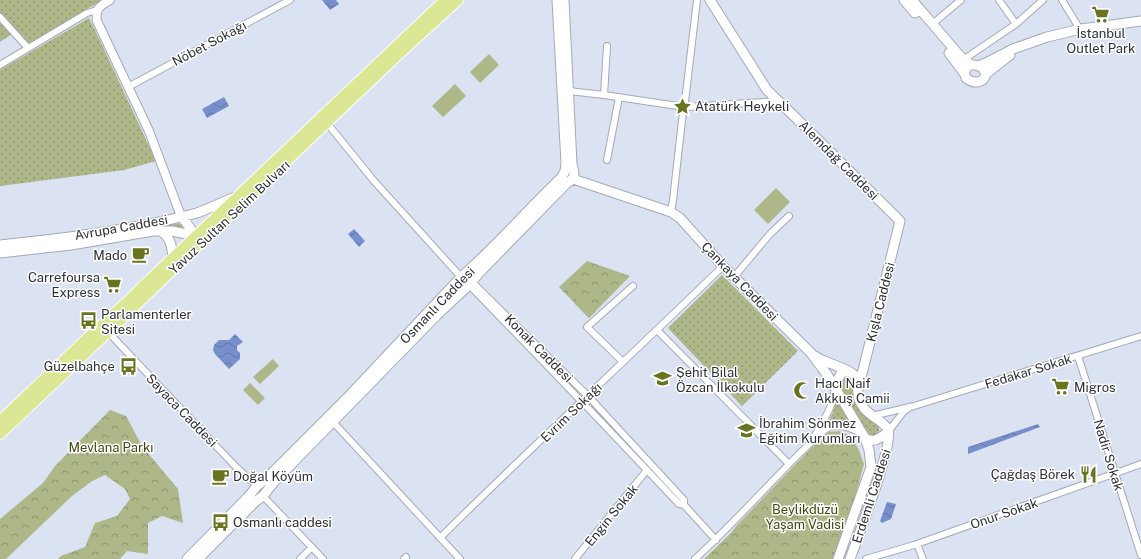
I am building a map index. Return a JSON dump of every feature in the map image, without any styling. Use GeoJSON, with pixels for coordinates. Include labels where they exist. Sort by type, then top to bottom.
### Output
{"type":"FeatureCollection","features":[{"type":"Feature","properties":{"kind":"main road","name":"Yavuz Sultan Selim Bulvarı"},"geometry":{"type":"LineString","coordinates":[[0,421],[102,331],[127,302],[173,258],[199,239],[238,195],[445,0]]}},
{"type":"Feature","properties":{"kind":"main road","name":"Yavuz Sultan Selim Bulvarı"},"geometry":{"type":"LineString","coordinates":[[0,434],[102,331],[199,239],[327,124],[397,56],[458,0]]}},
{"type":"Feature","properties":{"kind":"main road"},"geometry":{"type":"LineString","coordinates":[[557,0],[566,163],[569,175]]}},
{"type":"Feature","properties":{"kind":"main road"},"geometry":{"type":"LineString","coordinates":[[564,0],[572,164],[569,175]]}},
{"type":"Feature","properties":{"kind":"main road","name":"Alemdağ Caddesi"},"geometry":{"type":"LineString","coordinates":[[710,0],[767,90],[900,221]]}},
{"type":"Feature","properties":{"kind":"main road"},"geometry":{"type":"LineString","coordinates":[[904,0],[956,62],[966,78],[978,83],[984,79],[986,74],[1007,57],[1027,47],[1081,31]]}},
{"type":"Feature","properties":{"kind":"main road"},"geometry":{"type":"LineString","coordinates":[[912,0],[960,56],[970,63],[982,67],[986,74]]}},
{"type":"Feature","properties":{"kind":"main road"},"geometry":{"type":"LineString","coordinates":[[970,63],[982,65],[1013,49],[1047,37],[1141,22]]}},
{"type":"Feature","properties":{"kind":"main road"},"geometry":{"type":"LineString","coordinates":[[964,73],[970,63]]}},
{"type":"Feature","properties":{"kind":"main road","name":"Çankaya Caddesi"},"geometry":{"type":"LineString","coordinates":[[569,175],[671,212],[680,218],[723,266],[811,353],[835,387],[865,438]]}},
{"type":"Feature","properties":{"kind":"main road","name":"Osmanlı Caddesi"},"geometry":{"type":"LineString","coordinates":[[196,556],[256,487],[266,479],[347,398],[461,277],[475,266],[569,175]]}},
{"type":"Feature","properties":{"kind":"main road","name":"Osmanlı Caddesi"},"geometry":{"type":"LineString","coordinates":[[196,556],[263,495],[567,183],[569,175]]}},
{"type":"Feature","properties":{"kind":"main road","name":"Avrupa Caddesi"},"geometry":{"type":"LineString","coordinates":[[0,245],[128,228],[207,209],[238,195]]}},
{"type":"Feature","properties":{"kind":"main road"},"geometry":{"type":"LineString","coordinates":[[181,216],[199,239]]}},
{"type":"Feature","properties":{"kind":"main road","name":"Kışla Caddesi"},"geometry":{"type":"LineString","coordinates":[[859,383],[900,221]]}},
{"type":"Feature","properties":{"kind":"main road","name":"Avrupa Caddesi"},"geometry":{"type":"LineString","coordinates":[[0,253],[71,245],[153,231],[179,232],[199,239]]}},
{"type":"Feature","properties":{"kind":"main road"},"geometry":{"type":"LineString","coordinates":[[162,231],[171,242],[173,258]]}},
{"type":"Feature","properties":{"kind":"main road"},"geometry":{"type":"LineString","coordinates":[[461,277],[462,286],[470,283]]}},
{"type":"Feature","properties":{"kind":"main road"},"geometry":{"type":"LineString","coordinates":[[811,353],[828,363],[839,366],[857,378],[859,383],[858,394],[860,402],[872,416],[883,423],[888,432],[875,440],[871,441],[865,438]]}},
{"type":"Feature","properties":{"kind":"main road"},"geometry":{"type":"LineString","coordinates":[[835,387],[842,372],[848,372]]}},
{"type":"Feature","properties":{"kind":"main road","name":"Erdemli Caddesi"},"geometry":{"type":"LineString","coordinates":[[850,559],[883,466],[889,437],[888,432]]}},
{"type":"Feature","properties":{"kind":"main road","name":"Erdemli Caddesi"},"geometry":{"type":"LineString","coordinates":[[838,559],[871,467],[869,450],[865,438]]}},
{"type":"Feature","properties":{"kind":"main road"},"geometry":{"type":"LineString","coordinates":[[256,487],[265,488],[263,495]]}},
{"type":"Feature","properties":{"kind":"street"},"geometry":{"type":"LineString","coordinates":[[0,65],[87,13],[97,10],[110,0]]}},
{"type":"Feature","properties":{"kind":"street","name":"Nöbet Sokağı"},"geometry":{"type":"LineString","coordinates":[[128,87],[290,0]]}},
{"type":"Feature","properties":{"kind":"street"},"geometry":{"type":"LineString","coordinates":[[671,212],[697,0]]}},
{"type":"Feature","properties":{"kind":"street"},"geometry":{"type":"LineString","coordinates":[[918,0],[970,63],[1043,0]]}},
{"type":"Feature","properties":{"kind":"street"},"geometry":{"type":"LineString","coordinates":[[936,21],[961,0]]}},
{"type":"Feature","properties":{"kind":"street"},"geometry":{"type":"LineString","coordinates":[[1000,0],[1016,24]]}},
{"type":"Feature","properties":{"kind":"street"},"geometry":{"type":"LineString","coordinates":[[1062,0],[1081,31]]}},
{"type":"Feature","properties":{"kind":"street"},"geometry":{"type":"LineString","coordinates":[[97,10],[97,21],[149,131],[181,216]]}},
{"type":"Feature","properties":{"kind":"street"},"geometry":{"type":"LineString","coordinates":[[0,17],[28,48]]}},
{"type":"Feature","properties":{"kind":"street"},"geometry":{"type":"LineString","coordinates":[[604,95],[607,46]]}},
{"type":"Feature","properties":{"kind":"street"},"geometry":{"type":"LineString","coordinates":[[569,91],[678,106],[680,103],[685,107],[779,101]]}},
{"type":"Feature","properties":{"kind":"street"},"geometry":{"type":"LineString","coordinates":[[607,160],[618,97]]}},
{"type":"Feature","properties":{"kind":"street"},"geometry":{"type":"LineString","coordinates":[[327,124],[374,181],[461,277]]}},
{"type":"Feature","properties":{"kind":"street"},"geometry":{"type":"LineString","coordinates":[[734,277],[770,234],[789,216]]}},
{"type":"Feature","properties":{"kind":"street","name":"Evrim Sokağı"},"geometry":{"type":"LineString","coordinates":[[440,538],[486,492],[723,266]]}},
{"type":"Feature","properties":{"kind":"street","name":"Konak Caddesi"},"geometry":{"type":"LineString","coordinates":[[470,283],[588,396],[684,500],[684,505]]}},
{"type":"Feature","properties":{"kind":"street","name":"Konak Caddesi"},"geometry":{"type":"LineString","coordinates":[[470,283],[646,470],[679,504],[684,505],[716,540]]}},
{"type":"Feature","properties":{"kind":"street"},"geometry":{"type":"LineString","coordinates":[[623,362],[587,327],[633,286]]}},
{"type":"Feature","properties":{"kind":"street"},"geometry":{"type":"LineString","coordinates":[[657,330],[789,464]]}},
{"type":"Feature","properties":{"kind":"street","name":"Sayaca Caddesi"},"geometry":{"type":"LineString","coordinates":[[102,331],[256,487]]}},
{"type":"Feature","properties":{"kind":"street","name":"Fedakar Sokak"},"geometry":{"type":"LineString","coordinates":[[872,416],[914,406],[1141,336]]}},
{"type":"Feature","properties":{"kind":"street","name":"Nadir Sokak"},"geometry":{"type":"LineString","coordinates":[[1078,356],[1141,555]]}},
{"type":"Feature","properties":{"kind":"street"},"geometry":{"type":"LineString","coordinates":[[810,444],[834,399],[835,387]]}},
{"type":"Feature","properties":{"kind":"street"},"geometry":{"type":"LineString","coordinates":[[888,432],[904,411],[914,406]]}},
{"type":"Feature","properties":{"kind":"street"},"geometry":{"type":"LineString","coordinates":[[333,422],[460,559]]}},
{"type":"Feature","properties":{"kind":"street"},"geometry":{"type":"LineString","coordinates":[[695,559],[716,540],[789,464],[828,428],[834,426],[847,427],[860,433],[865,438]]}},
{"type":"Feature","properties":{"kind":"street","name":"Onur Sokak"},"geometry":{"type":"LineString","coordinates":[[866,559],[917,544],[1141,464]]}},
{"type":"Feature","properties":{"kind":"street","name":"Engin Sokak"},"geometry":{"type":"LineString","coordinates":[[575,559],[646,470]]}},
{"type":"Feature","properties":{"kind":"street"},"geometry":{"type":"LineString","coordinates":[[263,495],[322,559]]}},
{"type":"Feature","properties":{"kind":"street"},"geometry":{"type":"LineString","coordinates":[[917,544],[923,559]]}},
{"type":"Feature","properties":{"kind":"street"},"geometry":{"type":"LineString","coordinates":[[300,559],[312,547]]}},
{"type":"Feature","properties":{"kind":"green space"},"geometry":{"type":"Polygon","coordinates":[[[0,0],[103,0],[33,43],[27,43],[0,13],[0,0]]]}},
{"type":"Feature","properties":{"kind":"green space"},"geometry":{"type":"Polygon","coordinates":[[[89,18],[156,161],[124,170],[0,186],[0,70],[89,18]]]}},
{"type":"Feature","properties":{"kind":"green space"},"geometry":{"type":"Polygon","coordinates":[[[0,22],[12,34],[0,42],[0,22]]]}},
{"type":"Feature","properties":{"kind":"green space"},"geometry":{"type":"Polygon","coordinates":[[[489,54],[499,65],[480,83],[470,72],[489,54]]]}},
{"type":"Feature","properties":{"kind":"green space"},"geometry":{"type":"Polygon","coordinates":[[[455,84],[466,96],[443,117],[432,106],[455,84]]]}},
{"type":"Feature","properties":{"kind":"green space"},"geometry":{"type":"Polygon","coordinates":[[[776,188],[790,202],[768,224],[754,210],[776,188]]]}},
{"type":"Feature","properties":{"kind":"green space"},"geometry":{"type":"Polygon","coordinates":[[[172,222],[180,224],[188,230],[130,233],[172,222]]]}},
{"type":"Feature","properties":{"kind":"green space"},"geometry":{"type":"Polygon","coordinates":[[[587,261],[630,276],[589,318],[559,287],[587,261]]]}},
{"type":"Feature","properties":{"kind":"green space"},"geometry":{"type":"Polygon","coordinates":[[[722,275],[798,351],[742,406],[668,328],[722,275]]]}},
{"type":"Feature","properties":{"kind":"green space"},"geometry":{"type":"Polygon","coordinates":[[[581,296],[596,311],[589,318],[574,303],[581,296]]]}},
{"type":"Feature","properties":{"kind":"green space"},"geometry":{"type":"Polygon","coordinates":[[[273,359],[279,366],[260,384],[253,377],[273,359]]]}},
{"type":"Feature","properties":{"kind":"green space"},"geometry":{"type":"Polygon","coordinates":[[[845,376],[852,379],[854,385],[853,396],[858,408],[879,425],[879,431],[875,435],[868,435],[839,386],[841,379],[845,376]]]}},
{"type":"Feature","properties":{"kind":"green space"},"geometry":{"type":"Polygon","coordinates":[[[250,383],[265,398],[258,405],[243,390],[250,383]]]}},
{"type":"Feature","properties":{"kind":"green space"},"geometry":{"type":"Polygon","coordinates":[[[836,399],[853,427],[837,422],[826,426],[833,412],[836,399]]]}},
{"type":"Feature","properties":{"kind":"green space","name":"Mevlana Parkı"},"geometry":{"type":"Polygon","coordinates":[[[110,410],[126,416],[142,446],[178,489],[183,523],[162,516],[148,523],[148,554],[127,551],[120,559],[58,559],[61,556],[85,547],[95,523],[117,516],[130,499],[125,489],[105,475],[92,481],[72,496],[6,559],[0,559],[0,519],[43,483],[55,466],[110,410]]]}},
{"type":"Feature","properties":{"kind":"green space","name":"Beylikdüzü Yaşam Vadisi"},"geometry":{"type":"Polygon","coordinates":[[[839,431],[852,438],[858,448],[864,464],[849,520],[835,559],[704,559],[730,534],[820,439],[829,432],[839,431]]]}},
{"type":"Feature","properties":{"kind":"water"},"geometry":{"type":"Polygon","coordinates":[[[322,0],[336,0],[339,4],[330,10],[322,0]]]}},
{"type":"Feature","properties":{"kind":"water"},"geometry":{"type":"Polygon","coordinates":[[[224,97],[229,106],[207,118],[202,109],[224,97]]]}},
{"type":"Feature","properties":{"kind":"water"},"geometry":{"type":"Polygon","coordinates":[[[354,229],[365,241],[359,247],[348,234],[354,229]]]}},
{"type":"Feature","properties":{"kind":"water"},"geometry":{"type":"Polygon","coordinates":[[[235,334],[243,342],[237,346],[237,350],[240,353],[240,359],[229,369],[213,350],[214,345],[219,340],[229,340],[235,334]]]}},
{"type":"Feature","properties":{"kind":"water"},"geometry":{"type":"Polygon","coordinates":[[[1038,424],[1040,427],[968,454],[968,447],[1038,424]]]}},
{"type":"Feature","properties":{"kind":"water"},"geometry":{"type":"Polygon","coordinates":[[[887,502],[896,504],[891,519],[882,523],[880,521],[887,502]]]}},
{"type":"Feature","properties":{"kind":"place","name":"İstanbul Outlet Park"},"geometry":{"type":"Point","coordinates":[1101,14]}},
{"type":"Feature","properties":{"kind":"place","name":"Atatürk Heykeli"},"geometry":{"type":"Point","coordinates":[682,106]}},
{"type":"Feature","properties":{"kind":"place","name":"Mado"},"geometry":{"type":"Point","coordinates":[140,255]}},
{"type":"Feature","properties":{"kind":"place","name":"Carrefoursa Express"},"geometry":{"type":"Point","coordinates":[113,284]}},
{"type":"Feature","properties":{"kind":"place","name":"Parlamenterler Sitesi"},"geometry":{"type":"Point","coordinates":[88,321]}},
{"type":"Feature","properties":{"kind":"place","name":"Güzelbahçe"},"geometry":{"type":"Point","coordinates":[128,366]}},
{"type":"Feature","properties":{"kind":"place","name":"Şehit Bilal Özcan İlkokulu"},"geometry":{"type":"Point","coordinates":[663,379]}},
{"type":"Feature","properties":{"kind":"place","name":"Migros"},"geometry":{"type":"Point","coordinates":[1061,387]}},
{"type":"Feature","properties":{"kind":"place","name":"Hacı Naif Akkuş Camii"},"geometry":{"type":"Point","coordinates":[802,390]}},
{"type":"Feature","properties":{"kind":"place","name":"İbrahim Sönmez Eğitim Kurumları"},"geometry":{"type":"Point","coordinates":[746,430]}},
{"type":"Feature","properties":{"kind":"place","name":"Çağdaş Börek"},"geometry":{"type":"Point","coordinates":[1088,474]}},
{"type":"Feature","properties":{"kind":"place","name":"Doğal Köyüm"},"geometry":{"type":"Point","coordinates":[220,476]}},
{"type":"Feature","properties":{"kind":"place","name":"Osmanlı caddesi"},"geometry":{"type":"Point","coordinates":[220,522]}}]}
